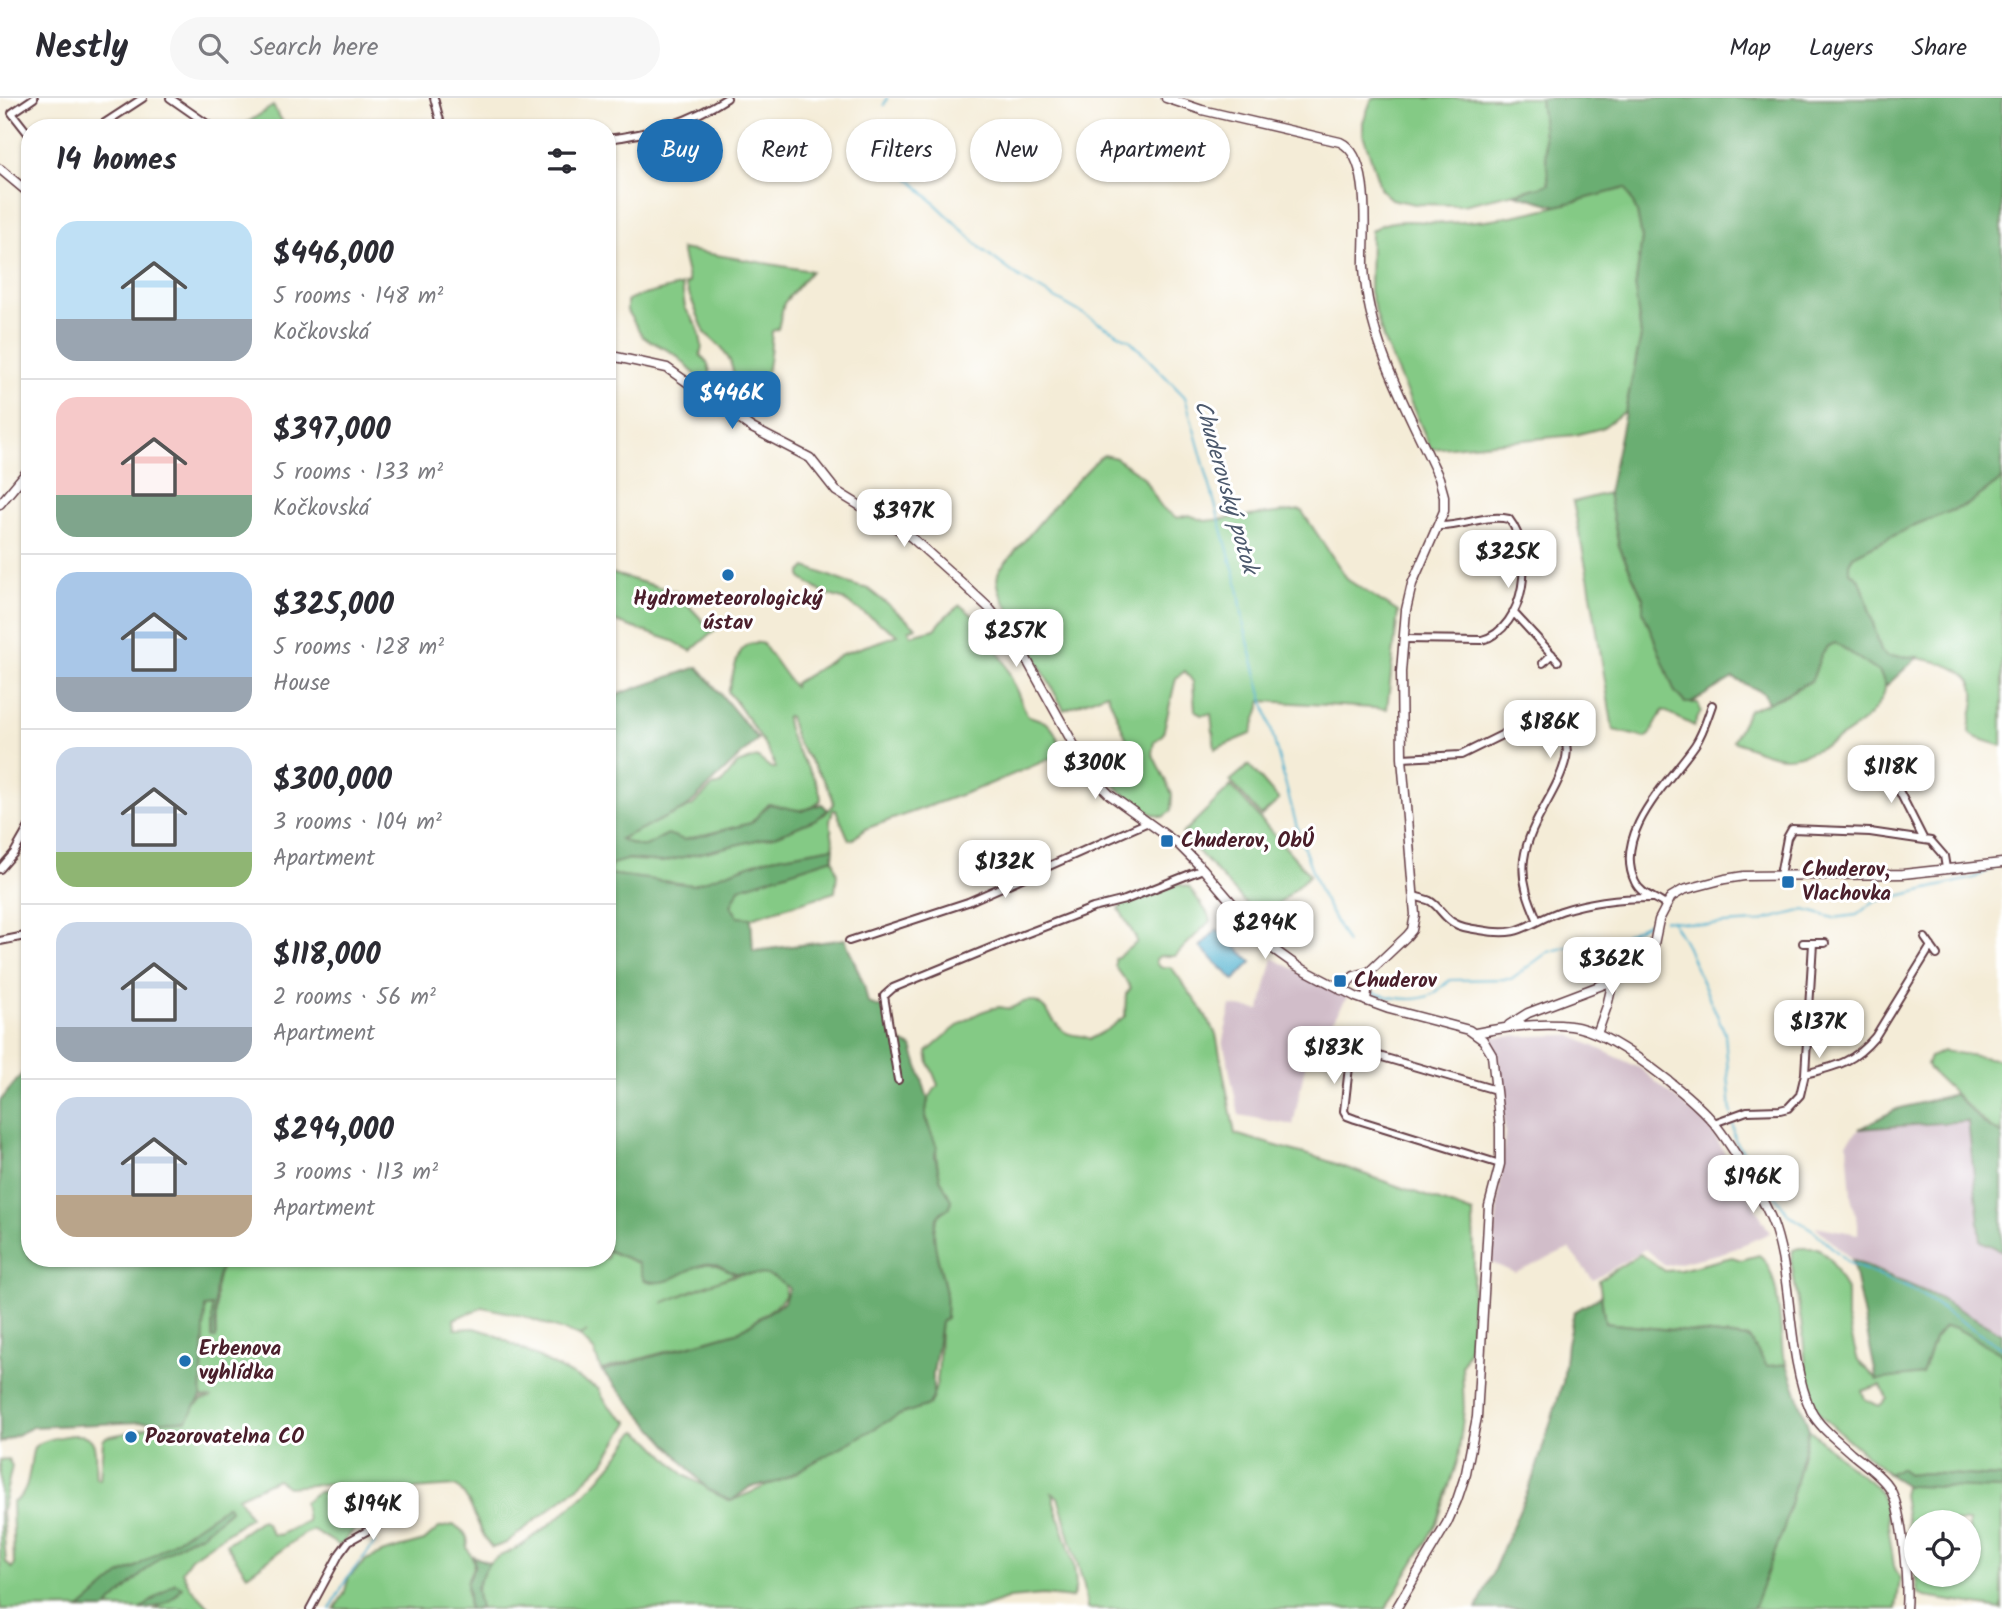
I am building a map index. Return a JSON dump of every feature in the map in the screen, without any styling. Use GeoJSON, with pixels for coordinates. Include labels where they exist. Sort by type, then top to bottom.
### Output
{"type":"FeatureCollection","features":[{"type":"Feature","properties":{"kind":"street"},"geometry":{"type":"LineString","coordinates":[[21,124],[12,113],[34,98]]}},
{"type":"Feature","properties":{"kind":"street"},"geometry":{"type":"LineString","coordinates":[[111,119],[143,98]]}},
{"type":"Feature","properties":{"kind":"street"},"geometry":{"type":"LineString","coordinates":[[170,98],[198,119]]}},
{"type":"Feature","properties":{"kind":"street"},"geometry":{"type":"LineString","coordinates":[[434,98],[440,119]]}},
{"type":"Feature","properties":{"kind":"street"},"geometry":{"type":"LineString","coordinates":[[616,138],[662,130],[689,120],[727,98]]}},
{"type":"Feature","properties":{"kind":"street"},"geometry":{"type":"LineString","coordinates":[[1166,98],[1202,110],[1340,142],[1347,145],[1356,157],[1363,194],[1364,268],[1369,312],[1383,356],[1439,478],[1444,503],[1438,526],[1412,584],[1406,610],[1401,672],[1402,758],[1415,896],[1412,930],[1341,990]]}},
{"type":"Feature","properties":{"kind":"street"},"geometry":{"type":"LineString","coordinates":[[0,169],[21,186]]}},
{"type":"Feature","properties":{"kind":"street"},"geometry":{"type":"LineString","coordinates":[[616,357],[667,368],[752,428],[810,458],[835,491],[911,537],[989,608],[1018,644],[1080,756],[1098,783],[1146,823],[1178,844],[1269,946],[1285,959],[1341,990],[1366,997],[1389,1009],[1476,1033],[1507,1027],[1572,1026],[1597,1034],[1627,1051],[1691,1101],[1714,1124],[1744,1170],[1775,1228],[1800,1370],[1812,1414],[1885,1482],[1893,1494],[1906,1572],[1906,1609]]}},
{"type":"Feature","properties":{"kind":"street"},"geometry":{"type":"LineString","coordinates":[[0,504],[21,479]]}},
{"type":"Feature","properties":{"kind":"street"},"geometry":{"type":"LineString","coordinates":[[1404,639],[1482,640],[1495,637],[1513,612],[1524,580],[1518,536],[1509,519],[1497,517],[1438,526]]}},
{"type":"Feature","properties":{"kind":"street"},"geometry":{"type":"LineString","coordinates":[[1513,612],[1558,661]]}},
{"type":"Feature","properties":{"kind":"street"},"geometry":{"type":"LineString","coordinates":[[1544,663],[1552,654]]}},
{"type":"Feature","properties":{"kind":"street"},"geometry":{"type":"LineString","coordinates":[[1665,905],[1652,898],[1635,882],[1631,847],[1638,826],[1661,787],[1695,745],[1712,705]]}},
{"type":"Feature","properties":{"kind":"street"},"geometry":{"type":"LineString","coordinates":[[1402,758],[1461,755],[1526,723],[1536,721],[1553,726],[1561,733],[1566,741],[1566,759],[1527,843],[1524,859],[1525,889],[1538,921]]}},
{"type":"Feature","properties":{"kind":"street"},"geometry":{"type":"LineString","coordinates":[[1882,757],[1924,840]]}},
{"type":"Feature","properties":{"kind":"street"},"geometry":{"type":"LineString","coordinates":[[849,941],[968,902],[1146,823]]}},
{"type":"Feature","properties":{"kind":"street"},"geometry":{"type":"LineString","coordinates":[[1780,875],[1787,838],[1792,829],[1870,832],[1924,840],[1937,845],[1944,856],[1946,868]]}},
{"type":"Feature","properties":{"kind":"street"},"geometry":{"type":"LineString","coordinates":[[0,869],[21,841]]}},
{"type":"Feature","properties":{"kind":"street"},"geometry":{"type":"LineString","coordinates":[[1507,1027],[1528,1013],[1639,971],[1652,954],[1665,905],[1671,897],[1683,890],[1725,878],[1903,874],[1998,863]]}},
{"type":"Feature","properties":{"kind":"street"},"geometry":{"type":"LineString","coordinates":[[898,1080],[884,996],[893,988],[1020,936],[1093,908],[1125,900],[1203,869]]}},
{"type":"Feature","properties":{"kind":"street"},"geometry":{"type":"LineString","coordinates":[[1415,896],[1431,902],[1453,923],[1478,930],[1513,933],[1577,907],[1652,898]]}},
{"type":"Feature","properties":{"kind":"street"},"geometry":{"type":"LineString","coordinates":[[0,941],[21,936]]}},
{"type":"Feature","properties":{"kind":"street"},"geometry":{"type":"LineString","coordinates":[[1925,938],[1937,955]]}},
{"type":"Feature","properties":{"kind":"street"},"geometry":{"type":"LineString","coordinates":[[1803,943],[1825,943]]}},
{"type":"Feature","properties":{"kind":"street"},"geometry":{"type":"LineString","coordinates":[[1714,1124],[1747,1111],[1788,1108],[1800,1095],[1805,1074],[1813,943]]}},
{"type":"Feature","properties":{"kind":"street"},"geometry":{"type":"LineString","coordinates":[[1805,1074],[1842,1064],[1865,1048],[1875,1037],[1931,946]]}},
{"type":"Feature","properties":{"kind":"street"},"geometry":{"type":"LineString","coordinates":[[1362,974],[1368,983],[1366,997]]}},
{"type":"Feature","properties":{"kind":"street"},"geometry":{"type":"LineString","coordinates":[[1597,1034],[1612,981]]}},
{"type":"Feature","properties":{"kind":"street"},"geometry":{"type":"LineString","coordinates":[[1396,1609],[1447,1523],[1466,1474],[1477,1417],[1489,1206],[1500,1164],[1500,1127],[1492,1055],[1476,1033]]}},
{"type":"Feature","properties":{"kind":"street"},"geometry":{"type":"LineString","coordinates":[[1496,1090],[1358,1050],[1354,1051],[1350,1058],[1344,1111],[1354,1119],[1500,1164]]}},
{"type":"Feature","properties":{"kind":"street"},"geometry":{"type":"LineString","coordinates":[[310,1609],[349,1541],[394,1516]]}},
{"type":"Feature","properties":{"kind":"shaded area"},"geometry":{"type":"Polygon","coordinates":[[[1273,958],[1347,997],[1315,1052],[1308,1051],[1293,1125],[1239,1115],[1223,1040],[1231,1006],[1260,1010],[1273,958]]]}},
{"type":"Feature","properties":{"kind":"shaded area"},"geometry":{"type":"Polygon","coordinates":[[[1570,1035],[1640,1068],[1710,1128],[1770,1233],[1726,1252],[1666,1266],[1645,1249],[1593,1280],[1569,1249],[1515,1273],[1492,1263],[1505,1133],[1498,1058],[1490,1037],[1570,1035]]]}},
{"type":"Feature","properties":{"kind":"shaded area"},"geometry":{"type":"Polygon","coordinates":[[[1968,1120],[1980,1241],[2002,1251],[2002,1333],[1933,1295],[1852,1260],[1815,1226],[1858,1234],[1851,1196],[1847,1143],[1859,1129],[1968,1120]]]}},
{"type":"Feature","properties":{"kind":"green space"},"geometry":{"type":"Polygon","coordinates":[[[1372,98],[1540,98],[1549,185],[1463,205],[1415,204],[1391,199],[1381,190],[1363,134],[1363,122],[1372,98]]]}},
{"type":"Feature","properties":{"kind":"green space"},"geometry":{"type":"Polygon","coordinates":[[[1540,98],[2002,98],[2002,479],[1967,505],[1917,524],[1853,556],[1849,563],[1849,571],[1862,585],[1881,651],[1887,656],[1918,657],[1886,686],[1880,673],[1836,643],[1825,649],[1811,681],[1768,703],[1764,693],[1733,678],[1691,703],[1685,703],[1675,692],[1643,611],[1643,598],[1619,546],[1608,493],[1641,336],[1635,290],[1642,238],[1637,212],[1626,188],[1557,206],[1515,194],[1549,184],[1540,98]]]}},
{"type":"Feature","properties":{"kind":"green space"},"geometry":{"type":"Polygon","coordinates":[[[273,106],[281,119],[253,119],[273,106]]]}},
{"type":"Feature","properties":{"kind":"green space"},"geometry":{"type":"Polygon","coordinates":[[[1626,187],[1637,212],[1642,238],[1635,290],[1641,336],[1625,411],[1602,428],[1575,435],[1431,449],[1384,341],[1370,292],[1371,231],[1396,221],[1445,223],[1514,216],[1626,187]]]}},
{"type":"Feature","properties":{"kind":"green space"},"geometry":{"type":"Polygon","coordinates":[[[681,249],[811,271],[784,303],[778,329],[772,331],[766,373],[753,394],[744,393],[737,385],[730,361],[722,348],[705,333],[685,284],[689,283],[681,249]]]}},
{"type":"Feature","properties":{"kind":"green space"},"geometry":{"type":"Polygon","coordinates":[[[682,285],[685,308],[700,336],[700,355],[706,360],[710,370],[710,381],[707,382],[700,379],[675,354],[643,337],[627,311],[627,301],[632,298],[682,285]]]}},
{"type":"Feature","properties":{"kind":"green space"},"geometry":{"type":"Polygon","coordinates":[[[1104,455],[1116,458],[1143,477],[1161,507],[1177,518],[1189,515],[1205,521],[1301,510],[1348,580],[1398,612],[1387,709],[1262,701],[1251,734],[1215,749],[1211,714],[1201,715],[1195,710],[1193,682],[1185,671],[1176,678],[1163,734],[1154,742],[1152,753],[1172,794],[1171,811],[1163,817],[1155,815],[1130,800],[1106,772],[1106,769],[1131,749],[1107,693],[1064,710],[1000,593],[997,581],[1000,569],[1063,495],[1104,455]]]}},
{"type":"Feature","properties":{"kind":"green space"},"geometry":{"type":"Polygon","coordinates":[[[2002,479],[2002,746],[1969,733],[1974,690],[1970,680],[1962,673],[1937,662],[1887,656],[1881,651],[1862,585],[1849,571],[1849,563],[1854,555],[1917,524],[1967,505],[2002,479]]]}},
{"type":"Feature","properties":{"kind":"green space"},"geometry":{"type":"Polygon","coordinates":[[[1608,493],[1619,546],[1643,599],[1643,611],[1675,692],[1685,703],[1698,703],[1701,711],[1694,726],[1663,710],[1650,735],[1645,738],[1613,730],[1573,502],[1608,493]]]}},
{"type":"Feature","properties":{"kind":"green space"},"geometry":{"type":"Polygon","coordinates":[[[806,567],[867,588],[916,627],[909,630],[911,635],[935,629],[960,605],[976,618],[981,636],[993,645],[1004,661],[1027,715],[1046,723],[1055,732],[1059,746],[1056,754],[985,786],[865,829],[853,839],[849,840],[836,810],[833,810],[830,821],[834,847],[766,859],[693,885],[616,875],[616,861],[619,859],[662,862],[778,835],[816,819],[834,804],[824,781],[797,742],[789,716],[786,717],[792,741],[819,790],[821,800],[816,805],[797,810],[769,804],[751,823],[684,840],[658,839],[644,847],[629,844],[619,838],[692,806],[712,787],[721,784],[737,764],[757,757],[775,768],[763,742],[728,692],[741,650],[747,645],[763,644],[794,687],[795,683],[842,654],[898,635],[842,599],[823,593],[801,578],[801,572],[806,567]]]}},
{"type":"Feature","properties":{"kind":"green space"},"geometry":{"type":"Polygon","coordinates":[[[616,575],[676,592],[704,622],[720,626],[691,651],[673,641],[616,622],[616,575]]]}},
{"type":"Feature","properties":{"kind":"green space"},"geometry":{"type":"Polygon","coordinates":[[[1836,643],[1880,673],[1885,683],[1883,696],[1863,721],[1830,743],[1797,756],[1771,755],[1733,741],[1749,710],[1782,697],[1811,681],[1825,649],[1836,643]]]}},
{"type":"Feature","properties":{"kind":"green space"},"geometry":{"type":"Polygon","coordinates":[[[698,667],[758,739],[686,808],[620,839],[642,846],[668,834],[684,840],[751,823],[769,804],[802,811],[822,804],[828,810],[816,819],[778,835],[662,862],[629,859],[616,863],[616,695],[698,667]]]}},
{"type":"Feature","properties":{"kind":"green space"},"geometry":{"type":"Polygon","coordinates":[[[1249,765],[1279,800],[1261,816],[1230,781],[1249,765]]]}},
{"type":"Feature","properties":{"kind":"green space"},"geometry":{"type":"Polygon","coordinates":[[[1231,786],[1310,875],[1261,920],[1182,834],[1231,786]]]}},
{"type":"Feature","properties":{"kind":"green space"},"geometry":{"type":"Polygon","coordinates":[[[834,847],[833,858],[739,888],[731,906],[738,917],[751,918],[753,951],[845,939],[864,985],[868,1003],[889,1010],[899,1041],[912,1047],[928,1099],[925,1118],[937,1147],[935,1155],[940,1178],[951,1200],[950,1208],[941,1213],[936,1222],[934,1233],[946,1295],[946,1318],[941,1322],[933,1374],[933,1397],[929,1405],[899,1415],[778,1482],[750,1487],[731,1501],[708,1490],[602,1371],[740,1331],[784,1302],[789,1288],[769,1276],[737,1273],[710,1264],[697,1266],[669,1280],[653,1282],[644,1280],[638,1263],[616,1254],[616,875],[693,885],[766,859],[834,847]]]}},
{"type":"Feature","properties":{"kind":"green space"},"geometry":{"type":"Polygon","coordinates":[[[833,858],[837,874],[835,892],[748,919],[738,917],[731,906],[739,888],[833,858]]]}},
{"type":"Feature","properties":{"kind":"green space"},"geometry":{"type":"Polygon","coordinates":[[[1178,884],[1189,887],[1210,921],[1175,956],[1160,956],[1156,963],[1174,971],[1216,1034],[1235,1134],[1322,1159],[1473,1213],[1474,1264],[1470,1346],[1462,1366],[1464,1409],[1458,1459],[1437,1523],[1386,1609],[1087,1609],[1084,1586],[1058,1497],[1052,1493],[1073,1562],[1075,1588],[1072,1598],[1043,1595],[1010,1598],[978,1609],[480,1609],[478,1585],[488,1564],[525,1543],[571,1507],[611,1466],[637,1431],[651,1441],[683,1474],[731,1501],[794,1474],[850,1440],[906,1411],[929,1404],[936,1385],[941,1322],[946,1318],[945,1286],[935,1247],[934,1228],[937,1216],[949,1196],[940,1179],[936,1147],[926,1116],[929,1098],[938,1085],[927,1052],[960,1024],[979,1013],[999,1007],[1010,1008],[1028,1001],[1040,1004],[1068,1034],[1090,1039],[1108,1029],[1125,1016],[1126,994],[1131,988],[1115,966],[1115,959],[1136,943],[1136,938],[1119,909],[1122,902],[1178,884]]]}},
{"type":"Feature","properties":{"kind":"green space"},"geometry":{"type":"Polygon","coordinates":[[[1943,1051],[2002,1060],[2002,1134],[1989,1127],[1929,1069],[1927,1064],[1930,1057],[1943,1051]]]}},
{"type":"Feature","properties":{"kind":"green space"},"geometry":{"type":"Polygon","coordinates":[[[21,1075],[21,1267],[222,1267],[216,1283],[216,1338],[212,1338],[212,1306],[205,1307],[201,1397],[187,1420],[33,1427],[0,1443],[0,1101],[21,1075]]]}},
{"type":"Feature","properties":{"kind":"green space"},"geometry":{"type":"Polygon","coordinates":[[[1954,1094],[1988,1127],[2002,1134],[2002,1251],[1981,1241],[1968,1121],[1859,1129],[1897,1109],[1954,1094]]]}},
{"type":"Feature","properties":{"kind":"green space"},"geometry":{"type":"Polygon","coordinates":[[[1818,1248],[1831,1260],[1847,1292],[1847,1319],[1858,1361],[1877,1379],[1922,1374],[1934,1339],[1944,1327],[1956,1328],[2002,1354],[2002,1477],[1925,1473],[1907,1475],[1900,1468],[1888,1474],[1819,1414],[1808,1380],[1791,1260],[1793,1250],[1818,1248]],[[1881,1385],[1862,1391],[1865,1399],[1879,1406],[1887,1399],[1881,1385]]]}},
{"type":"Feature","properties":{"kind":"green space"},"geometry":{"type":"Polygon","coordinates":[[[616,1254],[638,1263],[644,1280],[708,1263],[724,1267],[735,1274],[715,1282],[751,1273],[764,1274],[785,1284],[785,1296],[776,1306],[740,1331],[601,1370],[594,1351],[580,1337],[587,1332],[579,1336],[523,1316],[483,1307],[454,1319],[455,1329],[474,1328],[491,1333],[599,1389],[607,1404],[629,1422],[604,1462],[577,1488],[506,1543],[492,1548],[467,1500],[456,1486],[400,1490],[400,1494],[384,1500],[369,1511],[367,1522],[359,1524],[340,1546],[313,1530],[247,1575],[226,1544],[261,1520],[272,1534],[279,1535],[307,1521],[304,1502],[316,1493],[338,1488],[336,1483],[288,1487],[277,1479],[238,1497],[250,1517],[191,1558],[182,1571],[190,1587],[211,1609],[156,1609],[179,1593],[141,1609],[105,1608],[160,1557],[202,1534],[230,1510],[228,1506],[136,1567],[121,1574],[83,1608],[0,1609],[0,1460],[8,1459],[12,1466],[2,1511],[6,1563],[12,1568],[12,1503],[23,1493],[26,1486],[34,1447],[63,1436],[86,1437],[93,1444],[96,1478],[100,1479],[103,1441],[106,1437],[136,1431],[170,1419],[179,1419],[202,1400],[212,1398],[201,1397],[205,1307],[212,1306],[212,1337],[216,1338],[216,1274],[221,1267],[616,1267],[616,1254]]]}},
{"type":"Feature","properties":{"kind":"green space"},"geometry":{"type":"Polygon","coordinates":[[[1640,1254],[1665,1271],[1732,1257],[1741,1260],[1759,1255],[1771,1273],[1775,1287],[1783,1355],[1787,1364],[1767,1367],[1749,1338],[1605,1323],[1599,1280],[1640,1254]]]}},
{"type":"Feature","properties":{"kind":"green space"},"geometry":{"type":"Polygon","coordinates":[[[1852,1260],[1933,1295],[2002,1333],[2002,1354],[1956,1328],[1944,1327],[1934,1339],[1922,1374],[1877,1380],[1852,1260]]]}},
{"type":"Feature","properties":{"kind":"green space"},"geometry":{"type":"Polygon","coordinates":[[[1601,1296],[1605,1323],[1749,1338],[1767,1366],[1787,1364],[1809,1429],[1784,1528],[1753,1609],[1477,1609],[1534,1476],[1563,1382],[1567,1343],[1574,1312],[1601,1296]]]}},
{"type":"Feature","properties":{"kind":"green space"},"geometry":{"type":"Polygon","coordinates":[[[1809,1429],[1877,1487],[1885,1504],[1894,1566],[1900,1579],[1896,1609],[1753,1609],[1784,1528],[1809,1429]]]}},
{"type":"Feature","properties":{"kind":"green space"},"geometry":{"type":"Polygon","coordinates":[[[1900,1468],[1907,1475],[1925,1473],[2002,1477],[2002,1489],[1907,1486],[1888,1474],[1900,1468]]]}},
{"type":"Feature","properties":{"kind":"green space"},"geometry":{"type":"Polygon","coordinates":[[[1915,1485],[2002,1489],[2002,1609],[1918,1594],[1917,1587],[1981,1587],[1981,1510],[1905,1510],[1903,1494],[1905,1486],[1915,1485]]]}},
{"type":"Feature","properties":{"kind":"green space"},"geometry":{"type":"Polygon","coordinates":[[[228,1505],[230,1510],[202,1534],[160,1557],[105,1609],[80,1609],[121,1574],[136,1567],[228,1505]]]}},
{"type":"Feature","properties":{"kind":"green space"},"geometry":{"type":"Polygon","coordinates":[[[453,1525],[467,1536],[467,1548],[474,1565],[467,1585],[469,1609],[334,1609],[344,1594],[349,1577],[366,1560],[424,1541],[439,1528],[453,1525]]]}},
{"type":"Feature","properties":{"kind":"green space"},"geometry":{"type":"Polygon","coordinates":[[[473,1556],[489,1563],[476,1587],[480,1609],[469,1609],[467,1582],[475,1565],[473,1556]]]}},
{"type":"Feature","properties":{"kind":"green space"},"geometry":{"type":"Polygon","coordinates":[[[175,1583],[182,1587],[169,1601],[153,1608],[141,1609],[175,1583]]]}},
{"type":"Feature","properties":{"kind":"water"},"geometry":{"type":"Polygon","coordinates":[[[1217,929],[1252,962],[1234,980],[1200,947],[1217,929]]]}},
{"type":"Feature","properties":{"kind":"waterway","name":"Chuderovský potok"},"geometry":{"type":"LineString","coordinates":[[884,105],[887,98]]}},
{"type":"Feature","properties":{"kind":"waterway","name":"Chuderovský potok"},"geometry":{"type":"LineString","coordinates":[[913,182],[984,251],[1020,278],[1131,341],[1185,397],[1238,586],[1244,626],[1299,835],[1320,892],[1347,943]]}},
{"type":"Feature","properties":{"kind":"waterway","name":"Chuderovský potok"},"geometry":{"type":"LineString","coordinates":[[1664,920],[1708,925],[1757,922],[1805,910],[1834,918],[1857,915],[1873,902],[1974,878],[1995,867]]}},
{"type":"Feature","properties":{"kind":"waterway","name":"Chuderovský potok"},"geometry":{"type":"LineString","coordinates":[[1370,991],[1384,996],[1410,999],[1433,994],[1451,980],[1511,979],[1548,952],[1567,947],[1596,948],[1655,919]]}},
{"type":"Feature","properties":{"kind":"waterway"},"geometry":{"type":"LineString","coordinates":[[1672,922],[1684,941],[1725,1033],[1731,1114]]}},
{"type":"Feature","properties":{"kind":"waterway"},"geometry":{"type":"LineString","coordinates":[[1732,1119],[1735,1140],[1789,1215],[1813,1230],[1849,1263],[1915,1291],[2002,1348]]}},
{"type":"Feature","properties":{"kind":"waterway"},"geometry":{"type":"LineString","coordinates":[[330,1609],[347,1578],[375,1543]]}},
{"type":"Feature","properties":{"kind":"place","name":"Hydrometeorologický ústav"},"geometry":{"type":"Point","coordinates":[728,575]}},
{"type":"Feature","properties":{"kind":"place","name":"Chuderov, ObÚ"},"geometry":{"type":"Point","coordinates":[1167,841]}},
{"type":"Feature","properties":{"kind":"place","name":"Chuderov, Vlachovka"},"geometry":{"type":"Point","coordinates":[1788,882]}},
{"type":"Feature","properties":{"kind":"place","name":"Chuderov"},"geometry":{"type":"Point","coordinates":[1340,981]}},
{"type":"Feature","properties":{"kind":"place","name":"Erbenova vyhlídka"},"geometry":{"type":"Point","coordinates":[185,1361]}},
{"type":"Feature","properties":{"kind":"place","name":"Pozorovatelna CO"},"geometry":{"type":"Point","coordinates":[131,1437]}}]}
